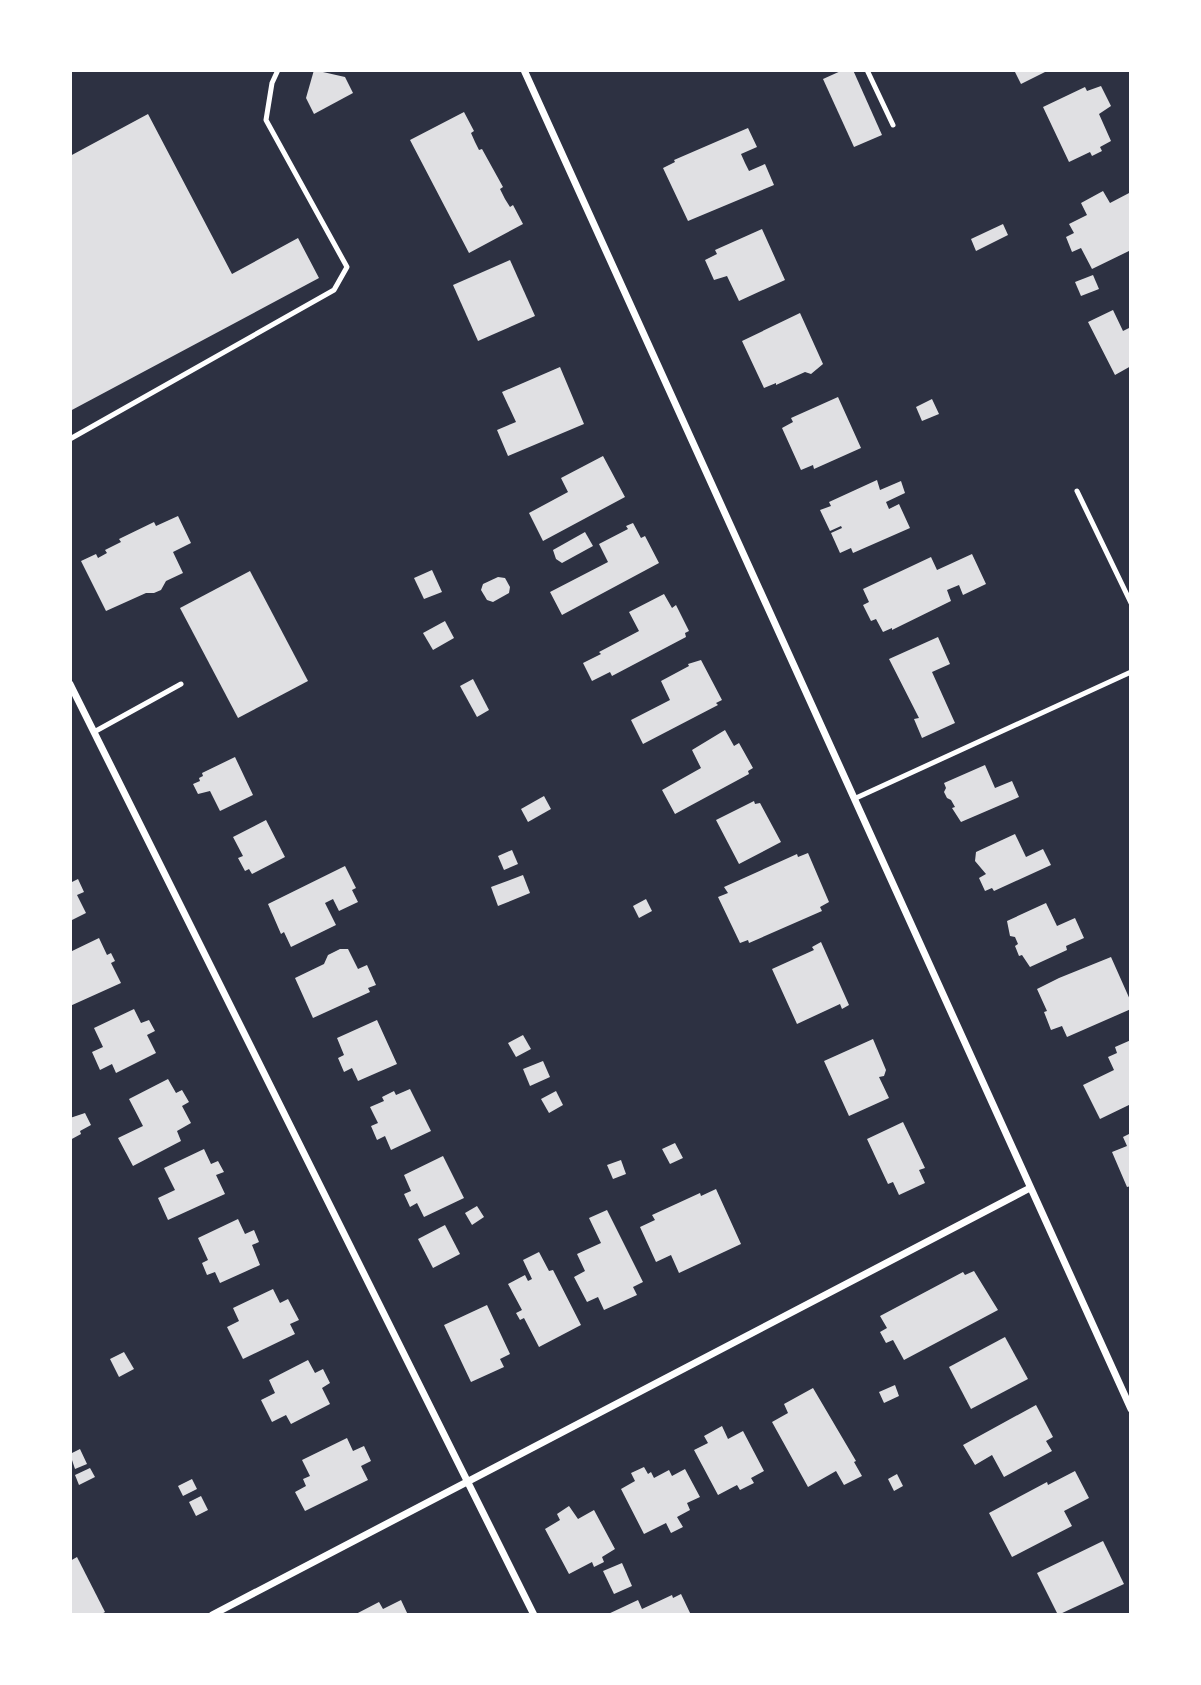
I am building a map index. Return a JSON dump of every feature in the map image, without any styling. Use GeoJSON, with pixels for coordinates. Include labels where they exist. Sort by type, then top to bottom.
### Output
{"type":"FeatureCollection","features":[{"type":"Feature","properties":{"kind":"street"},"geometry":{"type":"LineString","coordinates":[[523,70],[856,798],[1131,1409]]}},
{"type":"Feature","properties":{"kind":"street"},"geometry":{"type":"LineString","coordinates":[[70,684],[534,1615]]}},
{"type":"Feature","properties":{"kind":"street"},"geometry":{"type":"LineString","coordinates":[[212,1615],[1030,1188]]}},
{"type":"Feature","properties":{"kind":"lane"},"geometry":{"type":"LineString","coordinates":[[70,439],[334,290],[347,267],[266,120],[272,83],[278,70]]}},
{"type":"Feature","properties":{"kind":"lane"},"geometry":{"type":"LineString","coordinates":[[867,70],[893,125]]}},
{"type":"Feature","properties":{"kind":"lane"},"geometry":{"type":"LineString","coordinates":[[1077,491],[1131,603]]}},
{"type":"Feature","properties":{"kind":"lane"},"geometry":{"type":"LineString","coordinates":[[856,798],[1131,672]]}},
{"type":"Feature","properties":{"kind":"lane"},"geometry":{"type":"LineString","coordinates":[[94,732],[181,684]]}},
{"type":"Feature","properties":{"kind":"building"},"geometry":{"type":"Polygon","coordinates":[[[314,70],[345,77],[353,93],[314,114],[306,98],[314,70]]]}},
{"type":"Feature","properties":{"kind":"building"},"geometry":{"type":"Polygon","coordinates":[[[843,70],[853,70],[882,135],[854,147],[823,79],[843,70]]]}},
{"type":"Feature","properties":{"kind":"building"},"geometry":{"type":"Polygon","coordinates":[[[1014,70],[1049,70],[1021,84],[1014,70]]]}},
{"type":"Feature","properties":{"kind":"building"},"geometry":{"type":"Polygon","coordinates":[[[1101,86],[1111,106],[1099,114],[1111,141],[1100,147],[1102,151],[1092,156],[1090,152],[1069,162],[1043,107],[1085,87],[1087,91],[1101,86]]]}},
{"type":"Feature","properties":{"kind":"building"},"geometry":{"type":"Polygon","coordinates":[[[464,112],[474,131],[471,133],[479,150],[482,149],[503,187],[500,189],[505,199],[510,207],[513,205],[523,224],[469,253],[410,140],[464,112]]]}},
{"type":"Feature","properties":{"kind":"building"},"geometry":{"type":"Polygon","coordinates":[[[148,114],[232,274],[298,238],[319,278],[70,411],[70,156],[148,114]]]}},
{"type":"Feature","properties":{"kind":"building"},"geometry":{"type":"Polygon","coordinates":[[[748,128],[757,147],[741,154],[745,163],[749,171],[765,164],[774,185],[688,221],[663,168],[675,162],[674,160],[748,128]]]}},
{"type":"Feature","properties":{"kind":"building"},"geometry":{"type":"Polygon","coordinates":[[[1103,191],[1110,203],[1131,192],[1131,250],[1092,269],[1081,248],[1072,252],[1066,237],[1074,233],[1069,224],[1087,215],[1081,203],[1103,191]]]}},
{"type":"Feature","properties":{"kind":"building"},"geometry":{"type":"Polygon","coordinates":[[[1003,224],[1008,235],[976,251],[971,239],[1003,224]]]}},
{"type":"Feature","properties":{"kind":"building"},"geometry":{"type":"Polygon","coordinates":[[[762,229],[785,280],[739,301],[727,276],[714,280],[705,260],[717,254],[715,250],[762,229]]]}},
{"type":"Feature","properties":{"kind":"building"},"geometry":{"type":"Polygon","coordinates":[[[510,260],[535,316],[478,341],[453,285],[510,260]]]}},
{"type":"Feature","properties":{"kind":"building"},"geometry":{"type":"Polygon","coordinates":[[[1093,275],[1099,289],[1081,296],[1075,282],[1093,275]]]}},
{"type":"Feature","properties":{"kind":"building"},"geometry":{"type":"Polygon","coordinates":[[[1113,310],[1123,331],[1131,327],[1131,366],[1115,375],[1088,322],[1113,310]]]}},
{"type":"Feature","properties":{"kind":"building"},"geometry":{"type":"Polygon","coordinates":[[[800,313],[823,364],[811,374],[805,372],[764,388],[742,341],[800,313]]]}},
{"type":"Feature","properties":{"kind":"building"},"geometry":{"type":"Polygon","coordinates":[[[560,367],[584,424],[508,456],[497,430],[516,422],[502,392],[560,367]]]}},
{"type":"Feature","properties":{"kind":"building"},"geometry":{"type":"Polygon","coordinates":[[[838,397],[861,448],[814,469],[813,465],[801,470],[782,428],[793,422],[791,418],[838,397]]]}},
{"type":"Feature","properties":{"kind":"building"},"geometry":{"type":"Polygon","coordinates":[[[932,399],[939,414],[922,421],[916,407],[932,399]]]}},
{"type":"Feature","properties":{"kind":"building"},"geometry":{"type":"Polygon","coordinates":[[[603,456],[625,497],[543,541],[529,513],[568,492],[561,478],[603,456]]]}},
{"type":"Feature","properties":{"kind":"building"},"geometry":{"type":"Polygon","coordinates":[[[877,480],[880,490],[901,481],[905,493],[886,502],[889,509],[899,504],[910,528],[853,553],[851,548],[840,553],[831,533],[842,528],[841,526],[830,531],[820,510],[831,506],[829,502],[877,480]]]}},
{"type":"Feature","properties":{"kind":"building"},"geometry":{"type":"Polygon","coordinates":[[[178,516],[191,543],[173,552],[183,573],[166,581],[161,590],[146,593],[106,611],[81,561],[96,554],[98,558],[107,553],[105,550],[121,542],[119,539],[154,522],[156,526],[178,516]]]}},
{"type":"Feature","properties":{"kind":"building"},"geometry":{"type":"Polygon","coordinates":[[[633,523],[641,538],[645,536],[659,563],[562,615],[550,592],[608,562],[599,544],[628,529],[626,526],[633,523]]]}},
{"type":"Feature","properties":{"kind":"building"},"geometry":{"type":"Polygon","coordinates":[[[585,532],[593,546],[562,563],[556,559],[553,550],[585,532]]]}},
{"type":"Feature","properties":{"kind":"building"},"geometry":{"type":"Polygon","coordinates":[[[972,554],[986,584],[963,595],[959,585],[947,590],[951,601],[892,630],[883,632],[876,619],[871,621],[863,605],[869,602],[863,589],[931,557],[937,570],[972,554]]]}},
{"type":"Feature","properties":{"kind":"building"},"geometry":{"type":"Polygon","coordinates":[[[432,570],[442,592],[424,599],[414,578],[432,570]]]}},
{"type":"Feature","properties":{"kind":"building"},"geometry":{"type":"Polygon","coordinates":[[[250,571],[308,681],[238,718],[180,608],[250,571]]]}},
{"type":"Feature","properties":{"kind":"building"},"geometry":{"type":"Polygon","coordinates":[[[498,577],[505,578],[510,587],[509,593],[493,602],[487,600],[481,590],[483,584],[498,577]]]}},
{"type":"Feature","properties":{"kind":"building"},"geometry":{"type":"Polygon","coordinates":[[[664,594],[672,608],[676,605],[689,631],[685,633],[686,637],[612,676],[610,672],[592,681],[583,663],[639,631],[629,612],[664,594]]]}},
{"type":"Feature","properties":{"kind":"building"},"geometry":{"type":"Polygon","coordinates":[[[445,621],[454,638],[433,650],[423,633],[445,621]]]}},
{"type":"Feature","properties":{"kind":"building"},"geometry":{"type":"Polygon","coordinates":[[[938,637],[950,664],[932,672],[955,723],[922,738],[914,719],[919,718],[889,659],[938,637]]]}},
{"type":"Feature","properties":{"kind":"building"},"geometry":{"type":"Polygon","coordinates":[[[701,660],[722,700],[716,703],[718,705],[643,744],[631,720],[670,700],[661,681],[689,666],[688,664],[701,660]]]}},
{"type":"Feature","properties":{"kind":"building"},"geometry":{"type":"Polygon","coordinates":[[[473,679],[489,710],[477,717],[460,686],[473,679]]]}},
{"type":"Feature","properties":{"kind":"building"},"geometry":{"type":"Polygon","coordinates":[[[725,730],[734,746],[739,743],[753,768],[748,771],[749,774],[675,814],[662,790],[701,768],[692,750],[725,730]]]}},
{"type":"Feature","properties":{"kind":"building"},"geometry":{"type":"Polygon","coordinates":[[[235,757],[253,795],[220,811],[210,791],[198,794],[193,784],[200,781],[202,773],[235,757]]]}},
{"type":"Feature","properties":{"kind":"building"},"geometry":{"type":"Polygon","coordinates":[[[985,765],[995,788],[1012,781],[1019,797],[961,822],[952,808],[955,807],[944,792],[944,783],[985,765]]]}},
{"type":"Feature","properties":{"kind":"building"},"geometry":{"type":"Polygon","coordinates":[[[544,796],[551,809],[528,822],[521,809],[544,796]]]}},
{"type":"Feature","properties":{"kind":"building"},"geometry":{"type":"Polygon","coordinates":[[[754,801],[755,804],[760,803],[781,842],[739,864],[716,820],[754,801]]]}},
{"type":"Feature","properties":{"kind":"building"},"geometry":{"type":"Polygon","coordinates":[[[266,820],[285,857],[252,874],[249,869],[245,871],[238,858],[243,856],[233,837],[266,820]]]}},
{"type":"Feature","properties":{"kind":"building"},"geometry":{"type":"Polygon","coordinates":[[[1015,834],[1026,857],[1043,849],[1051,865],[994,891],[992,888],[985,891],[979,878],[986,874],[975,861],[976,852],[1015,834]]]}},
{"type":"Feature","properties":{"kind":"building"},"geometry":{"type":"Polygon","coordinates":[[[512,850],[518,864],[504,870],[498,856],[512,850]]]}},
{"type":"Feature","properties":{"kind":"building"},"geometry":{"type":"Polygon","coordinates":[[[808,853],[829,902],[820,907],[822,911],[749,943],[748,940],[740,943],[718,897],[728,893],[724,887],[797,854],[798,857],[808,853]]]}},
{"type":"Feature","properties":{"kind":"building"},"geometry":{"type":"Polygon","coordinates":[[[345,866],[356,888],[352,890],[358,902],[339,911],[333,899],[325,903],[336,925],[291,947],[284,932],[281,934],[268,904],[345,866]]]}},
{"type":"Feature","properties":{"kind":"building"},"geometry":{"type":"Polygon","coordinates":[[[523,875],[530,893],[498,906],[491,887],[523,875]]]}},
{"type":"Feature","properties":{"kind":"building"},"geometry":{"type":"Polygon","coordinates":[[[78,879],[84,892],[77,895],[86,913],[70,921],[70,883],[78,879]]]}},
{"type":"Feature","properties":{"kind":"building"},"geometry":{"type":"Polygon","coordinates":[[[646,899],[652,911],[639,918],[633,906],[646,899]]]}},
{"type":"Feature","properties":{"kind":"building"},"geometry":{"type":"Polygon","coordinates":[[[1046,903],[1057,926],[1075,918],[1084,938],[1066,946],[1067,950],[1030,967],[1022,955],[1019,956],[1015,946],[1018,944],[1015,937],[1010,936],[1007,921],[1046,903]]]}},
{"type":"Feature","properties":{"kind":"building"},"geometry":{"type":"Polygon","coordinates":[[[99,938],[107,955],[111,953],[115,961],[111,963],[121,983],[70,1006],[70,952],[99,938]]]}},
{"type":"Feature","properties":{"kind":"building"},"geometry":{"type":"Polygon","coordinates":[[[821,942],[849,1005],[842,1009],[840,1004],[797,1024],[772,969],[814,950],[812,947],[821,942]]]}},
{"type":"Feature","properties":{"kind":"building"},"geometry":{"type":"Polygon","coordinates":[[[340,949],[348,949],[358,969],[367,965],[376,985],[368,988],[370,992],[313,1018],[295,978],[324,964],[328,955],[340,949]]]}},
{"type":"Feature","properties":{"kind":"building"},"geometry":{"type":"Polygon","coordinates":[[[1111,957],[1131,1002],[1131,1009],[1067,1037],[1062,1026],[1051,1030],[1044,1012],[1047,1011],[1037,989],[1111,957]]]}},
{"type":"Feature","properties":{"kind":"building"},"geometry":{"type":"Polygon","coordinates":[[[134,1009],[141,1023],[149,1020],[155,1031],[147,1035],[156,1053],[116,1073],[112,1064],[100,1070],[92,1052],[103,1047],[94,1028],[134,1009]]]}},
{"type":"Feature","properties":{"kind":"building"},"geometry":{"type":"Polygon","coordinates":[[[377,1020],[397,1064],[358,1081],[352,1068],[344,1072],[338,1058],[344,1055],[337,1038],[377,1020]]]}},
{"type":"Feature","properties":{"kind":"building"},"geometry":{"type":"Polygon","coordinates":[[[523,1035],[531,1049],[516,1057],[508,1043],[523,1035]]]}},
{"type":"Feature","properties":{"kind":"building"},"geometry":{"type":"Polygon","coordinates":[[[873,1039],[886,1070],[884,1076],[879,1077],[889,1098],[849,1116],[824,1061],[873,1039]]]}},
{"type":"Feature","properties":{"kind":"building"},"geometry":{"type":"Polygon","coordinates":[[[1131,1040],[1131,1104],[1100,1119],[1083,1085],[1114,1070],[1108,1057],[1117,1053],[1115,1047],[1131,1040]]]}},
{"type":"Feature","properties":{"kind":"building"},"geometry":{"type":"Polygon","coordinates":[[[543,1061],[550,1077],[530,1086],[523,1069],[543,1061]]]}},
{"type":"Feature","properties":{"kind":"building"},"geometry":{"type":"Polygon","coordinates":[[[168,1079],[176,1093],[182,1090],[189,1102],[182,1106],[191,1123],[177,1131],[181,1141],[133,1166],[118,1138],[143,1126],[129,1099],[168,1079]]]}},
{"type":"Feature","properties":{"kind":"building"},"geometry":{"type":"Polygon","coordinates":[[[410,1089],[431,1131],[391,1150],[385,1136],[377,1140],[371,1126],[378,1123],[370,1107],[384,1101],[382,1097],[394,1091],[396,1095],[410,1089]]]}},
{"type":"Feature","properties":{"kind":"building"},"geometry":{"type":"Polygon","coordinates":[[[556,1091],[563,1105],[549,1113],[541,1099],[556,1091]]]}},
{"type":"Feature","properties":{"kind":"building"},"geometry":{"type":"Polygon","coordinates":[[[85,1113],[91,1125],[70,1140],[70,1118],[85,1113]]]}},
{"type":"Feature","properties":{"kind":"building"},"geometry":{"type":"Polygon","coordinates":[[[903,1122],[925,1168],[919,1170],[925,1183],[899,1195],[893,1182],[888,1184],[867,1139],[903,1122]]]}},
{"type":"Feature","properties":{"kind":"building"},"geometry":{"type":"Polygon","coordinates":[[[1131,1133],[1131,1186],[1127,1187],[1112,1152],[1127,1146],[1123,1137],[1131,1133]]]}},
{"type":"Feature","properties":{"kind":"building"},"geometry":{"type":"Polygon","coordinates":[[[675,1143],[683,1158],[670,1164],[662,1149],[675,1143]]]}},
{"type":"Feature","properties":{"kind":"building"},"geometry":{"type":"Polygon","coordinates":[[[204,1149],[211,1164],[218,1161],[224,1172],[216,1175],[225,1194],[168,1220],[158,1198],[175,1190],[164,1168],[204,1149]]]}},
{"type":"Feature","properties":{"kind":"building"},"geometry":{"type":"Polygon","coordinates":[[[443,1156],[464,1198],[424,1217],[417,1203],[410,1207],[404,1194],[411,1191],[404,1175],[443,1156]]]}},
{"type":"Feature","properties":{"kind":"building"},"geometry":{"type":"Polygon","coordinates":[[[621,1160],[626,1174],[613,1179],[607,1165],[621,1160]]]}},
{"type":"Feature","properties":{"kind":"building"},"geometry":{"type":"Polygon","coordinates":[[[716,1189],[741,1244],[679,1273],[671,1255],[656,1262],[640,1227],[655,1220],[652,1215],[700,1193],[701,1196],[716,1189]]]}},
{"type":"Feature","properties":{"kind":"building"},"geometry":{"type":"Polygon","coordinates":[[[477,1206],[484,1217],[472,1225],[465,1213],[477,1206]]]}},
{"type":"Feature","properties":{"kind":"building"},"geometry":{"type":"Polygon","coordinates":[[[607,1210],[643,1282],[633,1287],[637,1295],[604,1310],[598,1297],[587,1302],[574,1277],[585,1271],[577,1254],[601,1243],[589,1218],[607,1210]]]}},
{"type":"Feature","properties":{"kind":"building"},"geometry":{"type":"Polygon","coordinates":[[[238,1219],[245,1234],[254,1230],[259,1242],[252,1245],[260,1265],[220,1283],[215,1272],[207,1275],[202,1263],[208,1260],[198,1238],[238,1219]]]}},
{"type":"Feature","properties":{"kind":"building"},"geometry":{"type":"Polygon","coordinates":[[[445,1225],[460,1254],[433,1268],[418,1239],[445,1225]]]}},
{"type":"Feature","properties":{"kind":"building"},"geometry":{"type":"Polygon","coordinates":[[[539,1252],[549,1271],[553,1270],[581,1325],[539,1347],[524,1318],[520,1320],[516,1313],[522,1310],[508,1284],[525,1275],[528,1281],[532,1279],[523,1260],[539,1252]]]}},
{"type":"Feature","properties":{"kind":"building"},"geometry":{"type":"Polygon","coordinates":[[[974,1271],[998,1310],[904,1360],[893,1340],[886,1343],[880,1332],[887,1328],[880,1316],[963,1272],[965,1275],[974,1271]]]}},
{"type":"Feature","properties":{"kind":"building"},"geometry":{"type":"Polygon","coordinates":[[[273,1289],[280,1303],[288,1299],[299,1320],[290,1324],[295,1334],[243,1359],[227,1327],[239,1321],[233,1308],[273,1289]]]}},
{"type":"Feature","properties":{"kind":"building"},"geometry":{"type":"Polygon","coordinates":[[[487,1305],[510,1354],[500,1359],[504,1367],[471,1382],[444,1325],[487,1305]]]}},
{"type":"Feature","properties":{"kind":"building"},"geometry":{"type":"Polygon","coordinates":[[[1005,1337],[1028,1379],[971,1409],[949,1367],[1005,1337]]]}},
{"type":"Feature","properties":{"kind":"building"},"geometry":{"type":"Polygon","coordinates":[[[124,1352],[134,1369],[119,1377],[110,1359],[124,1352]]]}},
{"type":"Feature","properties":{"kind":"building"},"geometry":{"type":"Polygon","coordinates":[[[308,1360],[315,1373],[323,1369],[330,1383],[322,1388],[330,1404],[291,1424],[286,1415],[272,1422],[261,1400],[275,1393],[269,1380],[308,1360]]]}},
{"type":"Feature","properties":{"kind":"building"},"geometry":{"type":"Polygon","coordinates":[[[895,1385],[899,1396],[884,1403],[879,1392],[895,1385]]]}},
{"type":"Feature","properties":{"kind":"building"},"geometry":{"type":"Polygon","coordinates":[[[813,1388],[862,1476],[844,1485],[836,1471],[808,1487],[772,1422],[788,1413],[784,1404],[813,1388]]]}},
{"type":"Feature","properties":{"kind":"building"},"geometry":{"type":"Polygon","coordinates":[[[1036,1405],[1053,1437],[1046,1441],[1052,1451],[1004,1477],[992,1455],[975,1465],[963,1445],[1036,1405]]]}},
{"type":"Feature","properties":{"kind":"building"},"geometry":{"type":"Polygon","coordinates":[[[722,1426],[728,1439],[743,1431],[764,1471],[751,1478],[754,1483],[740,1490],[737,1485],[718,1495],[694,1450],[708,1443],[704,1436],[722,1426]]]}},
{"type":"Feature","properties":{"kind":"building"},"geometry":{"type":"Polygon","coordinates":[[[347,1438],[353,1451],[364,1446],[371,1461],[361,1466],[368,1480],[305,1511],[295,1492],[306,1486],[303,1479],[310,1476],[302,1460],[347,1438]]]}},
{"type":"Feature","properties":{"kind":"building"},"geometry":{"type":"Polygon","coordinates":[[[80,1449],[87,1464],[75,1469],[70,1454],[80,1449]]]}},
{"type":"Feature","properties":{"kind":"building"},"geometry":{"type":"Polygon","coordinates":[[[644,1467],[654,1478],[669,1470],[672,1476],[685,1469],[700,1497],[687,1503],[690,1510],[677,1517],[683,1527],[671,1533],[666,1523],[644,1534],[621,1489],[635,1481],[631,1473],[644,1467]]]}},
{"type":"Feature","properties":{"kind":"building"},"geometry":{"type":"Polygon","coordinates":[[[90,1468],[95,1477],[79,1485],[75,1475],[90,1468]]]}},
{"type":"Feature","properties":{"kind":"building"},"geometry":{"type":"Polygon","coordinates":[[[1075,1471],[1089,1498],[1064,1511],[1072,1526],[1012,1557],[989,1513],[1047,1482],[1048,1485],[1075,1471]]]}},
{"type":"Feature","properties":{"kind":"building"},"geometry":{"type":"Polygon","coordinates":[[[897,1474],[903,1486],[894,1491],[888,1479],[897,1474]]]}},
{"type":"Feature","properties":{"kind":"building"},"geometry":{"type":"Polygon","coordinates":[[[192,1479],[197,1489],[183,1496],[178,1486],[192,1479]]]}},
{"type":"Feature","properties":{"kind":"building"},"geometry":{"type":"Polygon","coordinates":[[[201,1496],[208,1510],[196,1516],[189,1502],[201,1496]]]}},
{"type":"Feature","properties":{"kind":"building"},"geometry":{"type":"Polygon","coordinates":[[[569,1506],[578,1519],[594,1510],[615,1549],[602,1557],[604,1562],[594,1567],[592,1562],[569,1574],[545,1529],[560,1520],[557,1514],[569,1506]]]}},
{"type":"Feature","properties":{"kind":"building"},"geometry":{"type":"Polygon","coordinates":[[[1103,1541],[1124,1584],[1058,1615],[1037,1573],[1103,1541]]]}},
{"type":"Feature","properties":{"kind":"building"},"geometry":{"type":"Polygon","coordinates":[[[77,1557],[105,1612],[100,1615],[70,1615],[70,1561],[77,1557]]]}},
{"type":"Feature","properties":{"kind":"building"},"geometry":{"type":"Polygon","coordinates":[[[622,1563],[632,1586],[614,1594],[603,1571],[622,1563]]]}},
{"type":"Feature","properties":{"kind":"building"},"geometry":{"type":"Polygon","coordinates":[[[681,1594],[691,1615],[606,1615],[638,1600],[642,1609],[672,1595],[673,1598],[681,1594]]]}},
{"type":"Feature","properties":{"kind":"building"},"geometry":{"type":"Polygon","coordinates":[[[401,1600],[408,1615],[354,1615],[379,1602],[383,1609],[401,1600]]]}}]}
